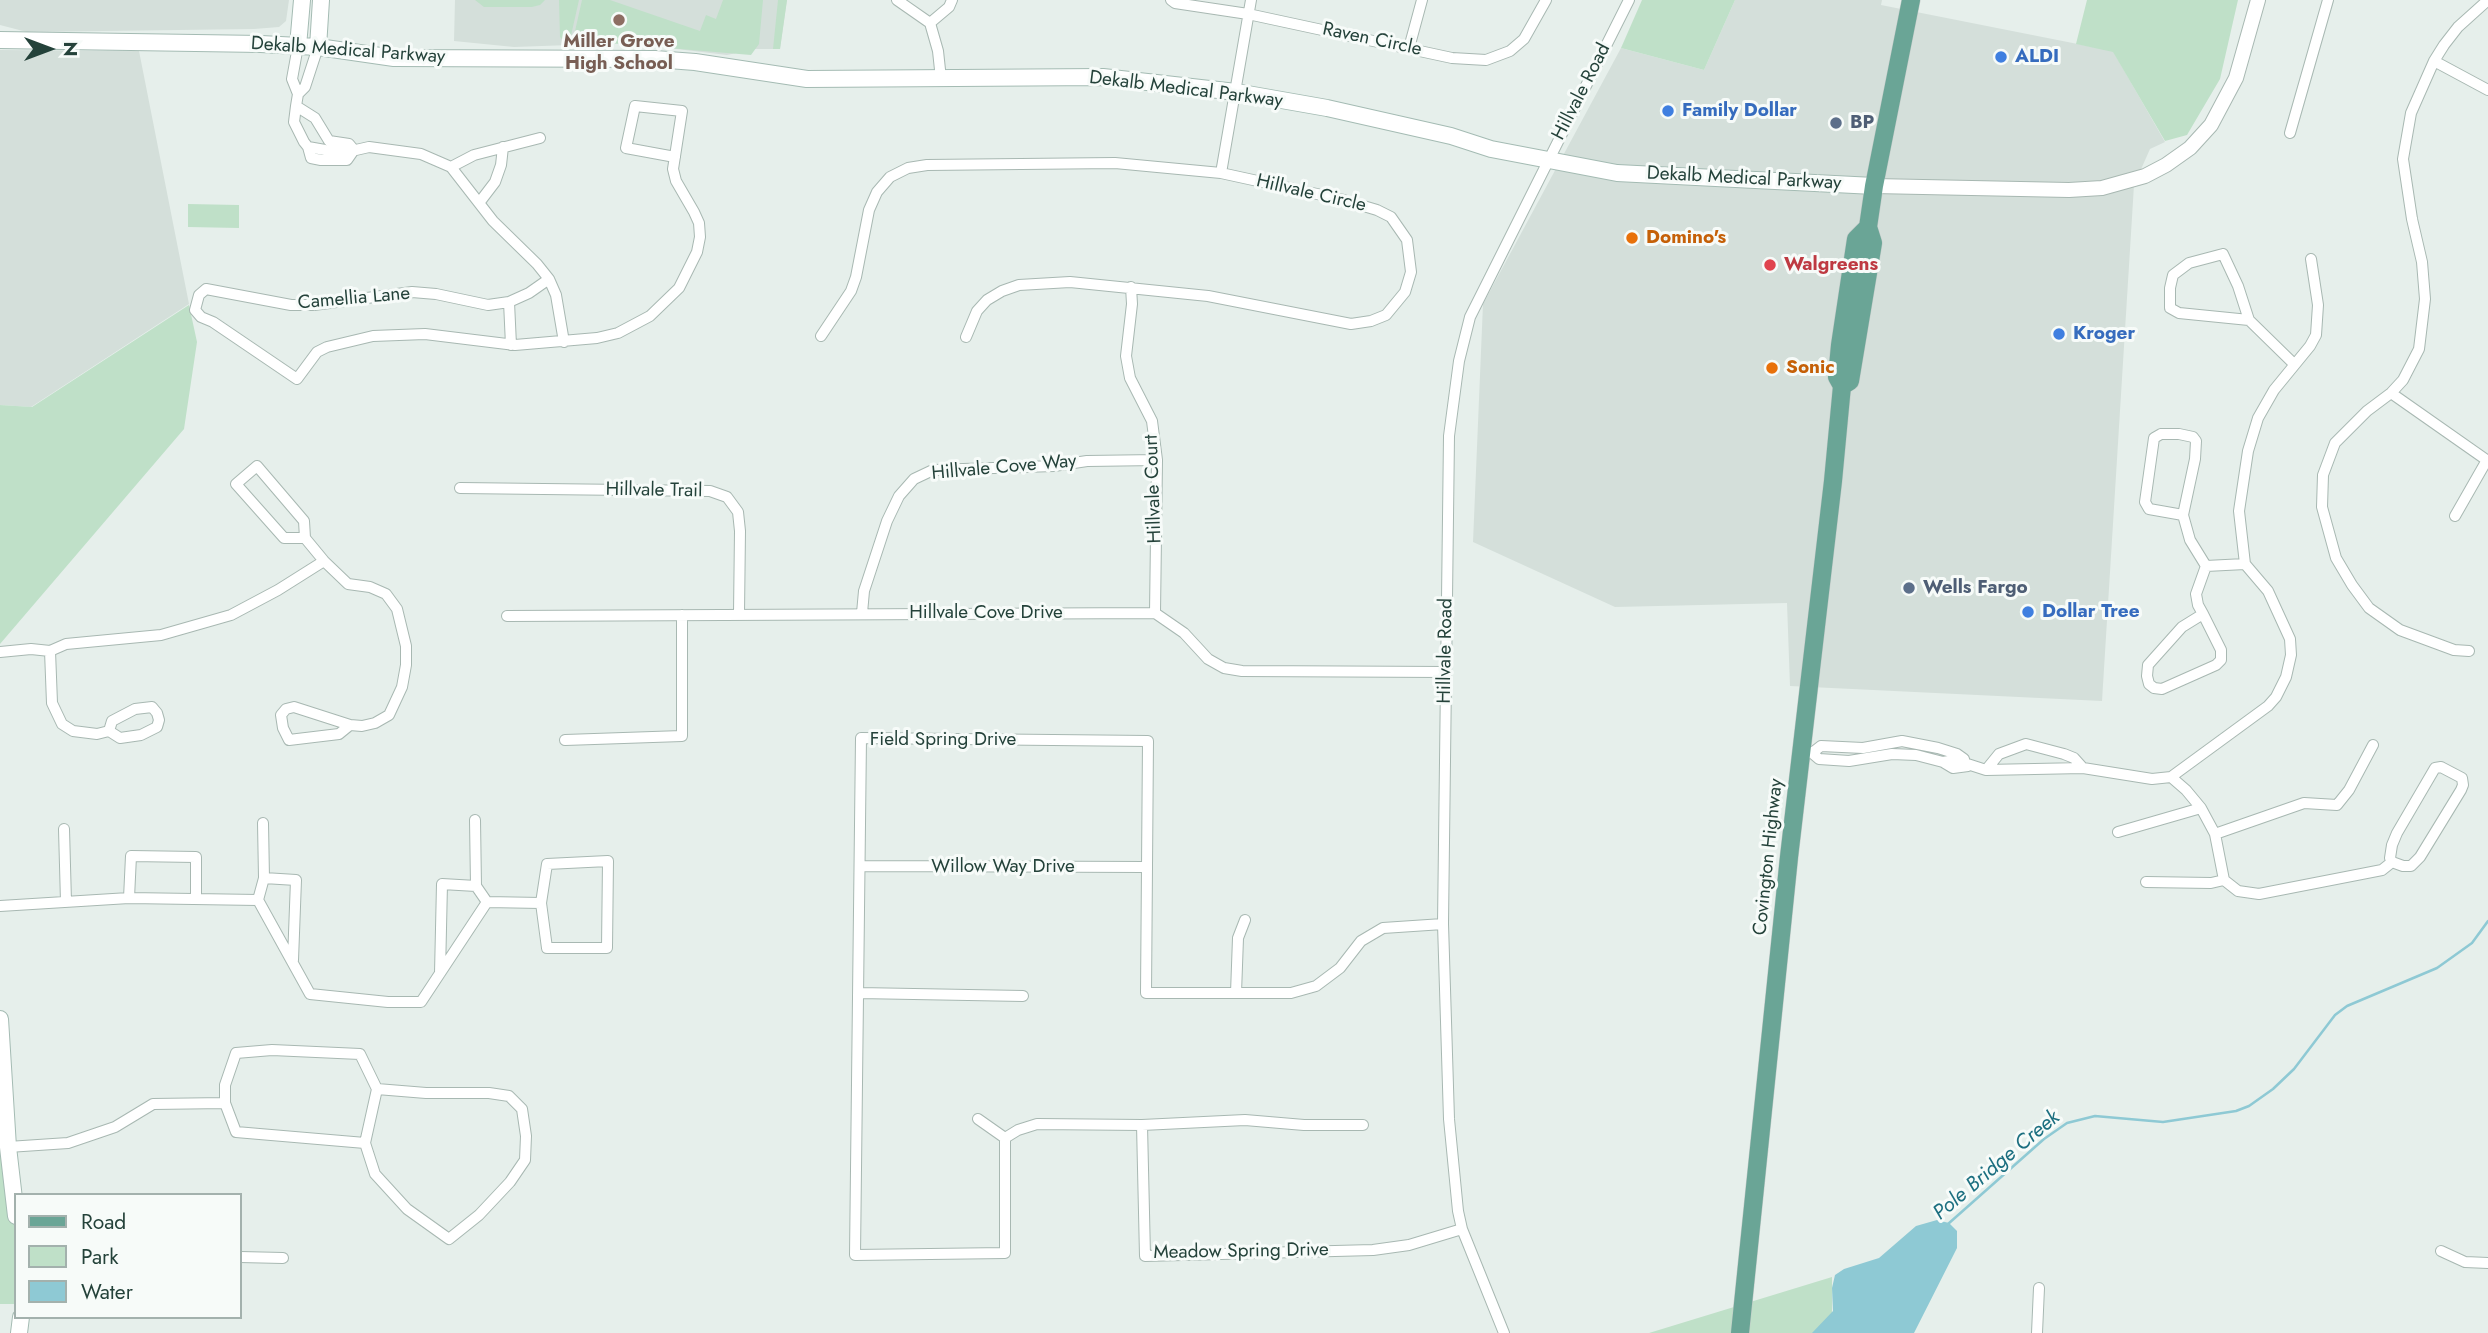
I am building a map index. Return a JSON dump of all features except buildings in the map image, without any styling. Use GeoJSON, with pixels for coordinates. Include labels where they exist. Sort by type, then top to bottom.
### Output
{"type":"FeatureCollection","features":[{"type":"Feature","properties":{"kind":"main road"},"geometry":{"type":"LineString","coordinates":[[298,46],[302,0]]}},
{"type":"Feature","properties":{"kind":"main road"},"geometry":{"type":"LineString","coordinates":[[317,47],[321,0]]}},
{"type":"Feature","properties":{"kind":"main road","name":"Covington Highway"},"geometry":{"type":"LineString","coordinates":[[1740,1333],[1807,752],[1842,386],[1850,382],[1873,243],[1868,228],[1874,186],[1911,0]]}},
{"type":"Feature","properties":{"kind":"main road","name":"Dekalb Medical Parkway"},"geometry":{"type":"LineString","coordinates":[[0,40],[298,46],[394,58],[656,60],[695,62],[807,79],[1103,77],[1236,92],[1327,107],[1451,136],[1491,149],[1617,173],[1874,186]]}},
{"type":"Feature","properties":{"kind":"main road"},"geometry":{"type":"LineString","coordinates":[[0,1019],[14,1199]]}},
{"type":"Feature","properties":{"kind":"street"},"geometry":{"type":"LineString","coordinates":[[897,0],[930,23],[939,51],[941,79]]}},
{"type":"Feature","properties":{"kind":"street"},"geometry":{"type":"LineString","coordinates":[[930,23],[949,7],[952,0]]}},
{"type":"Feature","properties":{"kind":"street","name":"Raven Circle"},"geometry":{"type":"LineString","coordinates":[[1171,0],[1175,3],[1248,13],[1452,58],[1486,60],[1510,51],[1524,39],[1546,0]]}},
{"type":"Feature","properties":{"kind":"street"},"geometry":{"type":"LineString","coordinates":[[1221,173],[1251,0]]}},
{"type":"Feature","properties":{"kind":"street"},"geometry":{"type":"LineString","coordinates":[[1409,48],[1422,0]]}},
{"type":"Feature","properties":{"kind":"street","name":"Hillvale Road"},"geometry":{"type":"LineString","coordinates":[[1504,1333],[1462,1229],[1449,1119],[1443,924],[1449,436],[1459,361],[1470,317],[1629,0]]}},
{"type":"Feature","properties":{"kind":"street","name":"Dekalb Medical Parkway"},"geometry":{"type":"LineString","coordinates":[[1874,186],[2069,190],[2102,188],[2145,176],[2190,148],[2211,125],[2236,78],[2258,0]]}},
{"type":"Feature","properties":{"kind":"street"},"geometry":{"type":"LineString","coordinates":[[2290,133],[2328,0]]}},
{"type":"Feature","properties":{"kind":"street"},"geometry":{"type":"LineString","coordinates":[[2469,651],[2454,650],[2400,630],[2369,608],[2336,558],[2322,507],[2323,475],[2335,443],[2403,380],[2419,349],[2425,299],[2422,262],[2403,159],[2411,113],[2434,61],[2458,27],[2488,0]]}},
{"type":"Feature","properties":{"kind":"street"},"geometry":{"type":"LineString","coordinates":[[298,46],[292,79],[297,100],[294,122],[308,147],[347,152],[369,147],[421,154],[451,167],[479,203],[549,279],[556,295],[564,342]]}},
{"type":"Feature","properties":{"kind":"street"},"geometry":{"type":"LineString","coordinates":[[297,100],[305,87],[317,47]]}},
{"type":"Feature","properties":{"kind":"street"},"geometry":{"type":"LineString","coordinates":[[2434,61],[2488,90]]}},
{"type":"Feature","properties":{"kind":"street"},"geometry":{"type":"LineString","coordinates":[[297,100],[315,118],[328,151]]}},
{"type":"Feature","properties":{"kind":"street","name":"Camellia Lane"},"geometry":{"type":"LineString","coordinates":[[549,279],[529,293],[509,302],[488,304],[412,292],[314,305],[291,304],[206,289],[200,295],[195,310],[201,317],[213,322],[297,379],[317,352],[373,336],[425,334],[511,345],[564,342],[618,333],[650,316],[679,288],[697,252],[700,237],[699,223],[676,181],[673,169],[675,157],[682,111],[635,106],[626,148],[675,157]]}},
{"type":"Feature","properties":{"kind":"street"},"geometry":{"type":"LineString","coordinates":[[451,167],[474,155],[540,138]]}},
{"type":"Feature","properties":{"kind":"street"},"geometry":{"type":"LineString","coordinates":[[479,203],[495,182],[503,147]]}},
{"type":"Feature","properties":{"kind":"street","name":"Hillvale Circle"},"geometry":{"type":"LineString","coordinates":[[821,336],[851,291],[869,210],[877,192],[890,177],[908,168],[927,165],[1081,162],[1221,173],[1340,199],[1377,210],[1391,217],[1407,240],[1411,272],[1405,292],[1385,315],[1371,321],[1351,324],[1208,296],[1070,282],[1019,285],[1002,291],[987,300],[977,311],[966,337]]}},
{"type":"Feature","properties":{"kind":"street"},"geometry":{"type":"LineString","coordinates":[[2249,320],[2179,313],[2170,308],[2173,275],[2189,262],[2223,254],[2238,286],[2249,320],[2294,364]]}},
{"type":"Feature","properties":{"kind":"street"},"geometry":{"type":"LineString","coordinates":[[1807,752],[1819,759],[1849,761],[1906,754],[1939,761],[1953,768],[2083,768],[2152,779],[2171,777],[2268,706],[2286,677],[2291,655],[2290,639],[2268,591],[2245,564],[2239,511],[2248,451],[2258,418],[2274,390],[2310,346],[2319,326],[2311,259]]}},
{"type":"Feature","properties":{"kind":"street","name":"Hillvale Court"},"geometry":{"type":"LineString","coordinates":[[1131,287],[1132,304],[1126,356],[1130,378],[1152,421],[1157,460],[1155,613]]}},
{"type":"Feature","properties":{"kind":"street"},"geometry":{"type":"LineString","coordinates":[[509,302],[511,345]]}},
{"type":"Feature","properties":{"kind":"street"},"geometry":{"type":"LineString","coordinates":[[2390,393],[2487,461],[2455,516]]}},
{"type":"Feature","properties":{"kind":"street"},"geometry":{"type":"LineString","coordinates":[[2183,515],[2149,509],[2145,502],[2154,438],[2161,434],[2179,434],[2193,437],[2196,441],[2183,515],[2190,540],[2206,566]]}},
{"type":"Feature","properties":{"kind":"street","name":"Hillvale Cove Way"},"geometry":{"type":"LineString","coordinates":[[862,613],[864,591],[887,521],[899,496],[914,479],[933,470],[1054,466],[1087,461],[1157,460]]}},
{"type":"Feature","properties":{"kind":"street"},"geometry":{"type":"LineString","coordinates":[[305,538],[284,538],[236,484],[257,466],[304,521],[305,538],[324,561],[348,584],[370,587],[386,594],[397,609],[406,646],[402,687],[389,715],[375,723],[362,726],[350,725],[294,707],[286,709],[281,715],[289,740],[339,734],[350,725]]}},
{"type":"Feature","properties":{"kind":"street","name":"Hillvale Trail"},"geometry":{"type":"LineString","coordinates":[[460,488],[710,491],[726,497],[738,512],[740,531],[738,613]]}},
{"type":"Feature","properties":{"kind":"street"},"geometry":{"type":"LineString","coordinates":[[0,652],[30,649],[50,651],[66,644],[162,635],[231,615],[324,561]]}},
{"type":"Feature","properties":{"kind":"street"},"geometry":{"type":"LineString","coordinates":[[2206,566],[2245,564]]}},
{"type":"Feature","properties":{"kind":"street"},"geometry":{"type":"LineString","coordinates":[[2203,614],[2182,627],[2148,665],[2149,684],[2154,688],[2162,689],[2216,665],[2221,660],[2221,650],[2203,614],[2198,606],[2196,594],[2206,566]]}},
{"type":"Feature","properties":{"kind":"street"},"geometry":{"type":"LineString","coordinates":[[1155,613],[1185,634],[1208,659],[1224,667],[1242,671],[1445,672]]}},
{"type":"Feature","properties":{"kind":"street","name":"Hillvale Cove Drive"},"geometry":{"type":"LineString","coordinates":[[507,616],[1155,613]]}},
{"type":"Feature","properties":{"kind":"street"},"geometry":{"type":"LineString","coordinates":[[565,740],[681,736],[681,615]]}},
{"type":"Feature","properties":{"kind":"street"},"geometry":{"type":"LineString","coordinates":[[50,651],[49,681],[52,703],[62,724],[73,731],[83,733],[109,732]]}},
{"type":"Feature","properties":{"kind":"street","name":"Field Spring Drive"},"geometry":{"type":"LineString","coordinates":[[1005,1138],[1005,1253],[855,1255],[861,738],[1148,741],[1146,993],[1291,993],[1316,986],[1340,968],[1361,941],[1383,928],[1443,924]]}},
{"type":"Feature","properties":{"kind":"street"},"geometry":{"type":"LineString","coordinates":[[1807,752],[1821,746],[1863,748],[1902,741],[1957,754],[1970,766]]}},
{"type":"Feature","properties":{"kind":"street"},"geometry":{"type":"LineString","coordinates":[[1986,770],[1999,754],[2026,744],[2074,758],[2083,768]]}},
{"type":"Feature","properties":{"kind":"street"},"geometry":{"type":"LineString","coordinates":[[2215,834],[2304,803],[2337,805],[2349,790],[2373,745]]}},
{"type":"Feature","properties":{"kind":"street"},"geometry":{"type":"LineString","coordinates":[[1938,748],[1939,761]]}},
{"type":"Feature","properties":{"kind":"street"},"geometry":{"type":"LineString","coordinates":[[2441,767],[2462,778],[2461,790],[2420,857],[2411,866],[2392,862],[2392,845],[2397,833],[2435,768],[2441,767]]}},
{"type":"Feature","properties":{"kind":"street"},"geometry":{"type":"LineString","coordinates":[[2171,777],[2201,808],[2215,834],[2224,880],[2238,891],[2259,894],[2382,870],[2392,862]]}},
{"type":"Feature","properties":{"kind":"street"},"geometry":{"type":"LineString","coordinates":[[2118,832],[2201,808]]}},
{"type":"Feature","properties":{"kind":"street"},"geometry":{"type":"LineString","coordinates":[[475,820],[476,886],[487,902]]}},
{"type":"Feature","properties":{"kind":"street"},"geometry":{"type":"LineString","coordinates":[[263,823],[264,878],[258,900],[310,994],[388,1002],[422,1002],[487,902]]}},
{"type":"Feature","properties":{"kind":"street"},"geometry":{"type":"LineString","coordinates":[[64,829],[66,902]]}},
{"type":"Feature","properties":{"kind":"street"},"geometry":{"type":"LineString","coordinates":[[129,898],[131,856],[196,857],[195,899]]}},
{"type":"Feature","properties":{"kind":"street"},"geometry":{"type":"LineString","coordinates":[[608,861],[607,948],[547,948],[541,903],[547,864],[608,861]]}},
{"type":"Feature","properties":{"kind":"street","name":"Willow Way Drive"},"geometry":{"type":"LineString","coordinates":[[861,866],[1145,867]]}},
{"type":"Feature","properties":{"kind":"street"},"geometry":{"type":"LineString","coordinates":[[264,878],[296,880],[293,963]]}},
{"type":"Feature","properties":{"kind":"street"},"geometry":{"type":"LineString","coordinates":[[2146,882],[2211,883],[2224,880]]}},
{"type":"Feature","properties":{"kind":"street"},"geometry":{"type":"LineString","coordinates":[[440,974],[442,884],[476,886]]}},
{"type":"Feature","properties":{"kind":"street"},"geometry":{"type":"LineString","coordinates":[[0,906],[129,898],[258,900]]}},
{"type":"Feature","properties":{"kind":"street"},"geometry":{"type":"LineString","coordinates":[[487,902],[541,903]]}},
{"type":"Feature","properties":{"kind":"street"},"geometry":{"type":"LineString","coordinates":[[1236,993],[1238,938],[1245,920]]}},
{"type":"Feature","properties":{"kind":"street"},"geometry":{"type":"LineString","coordinates":[[859,993],[1023,996]]}},
{"type":"Feature","properties":{"kind":"street"},"geometry":{"type":"LineString","coordinates":[[365,1143],[236,1132],[225,1103],[225,1084],[236,1053],[272,1050],[360,1054],[377,1089],[365,1143],[375,1174],[407,1209],[449,1239],[479,1215],[510,1182],[525,1160],[526,1136],[522,1109],[509,1096],[377,1089]]}},
{"type":"Feature","properties":{"kind":"street"},"geometry":{"type":"LineString","coordinates":[[8,1147],[68,1143],[115,1126],[153,1104],[225,1103]]}},
{"type":"Feature","properties":{"kind":"street"},"geometry":{"type":"LineString","coordinates":[[978,1119],[1005,1138],[1018,1130],[1037,1124],[1142,1125],[1245,1120],[1304,1125],[1363,1125]]}},
{"type":"Feature","properties":{"kind":"street","name":"Meadow Spring Drive"},"geometry":{"type":"LineString","coordinates":[[1142,1125],[1145,1256],[1373,1250],[1409,1245],[1462,1229]]}},
{"type":"Feature","properties":{"kind":"street"},"geometry":{"type":"LineString","coordinates":[[2441,1251],[2465,1262],[2488,1263]]}},
{"type":"Feature","properties":{"kind":"street"},"geometry":{"type":"LineString","coordinates":[[242,1257],[283,1258]]}},
{"type":"Feature","properties":{"kind":"street"},"geometry":{"type":"LineString","coordinates":[[2037,1333],[2039,1288]]}},
{"type":"Feature","properties":{"kind":"shaded area"},"geometry":{"type":"Polygon","coordinates":[[[0,0],[289,0],[286,21],[279,27],[27,32],[0,25],[0,0]]]}},
{"type":"Feature","properties":{"kind":"shaded area","name":"Miller Grove High School"},"geometry":{"type":"Polygon","coordinates":[[[455,0],[787,0],[780,49],[755,49],[727,55],[626,43],[514,47],[454,41],[455,0]]]}},
{"type":"Feature","properties":{"kind":"shaded area"},"geometry":{"type":"Polygon","coordinates":[[[1735,0],[1882,0],[1881,5],[2113,51],[2165,142],[2150,149],[2134,185],[2102,701],[1790,686],[1787,603],[1615,607],[1473,542],[1483,304],[1621,48],[1704,70],[1735,0]]]}},
{"type":"Feature","properties":{"kind":"shaded area"},"geometry":{"type":"Polygon","coordinates":[[[0,50],[139,51],[189,304],[31,407],[0,405],[0,50]]]}},
{"type":"Feature","properties":{"kind":"green space"},"geometry":{"type":"Polygon","coordinates":[[[475,0],[545,0],[532,7],[484,7],[475,0]]]}},
{"type":"Feature","properties":{"kind":"green space"},"geometry":{"type":"Polygon","coordinates":[[[559,0],[579,0],[570,40],[560,37],[559,0]]]}},
{"type":"Feature","properties":{"kind":"green space"},"geometry":{"type":"Polygon","coordinates":[[[582,0],[610,0],[700,31],[706,15],[716,19],[723,0],[763,0],[759,44],[751,55],[573,40],[582,0]]]}},
{"type":"Feature","properties":{"kind":"green space"},"geometry":{"type":"Polygon","coordinates":[[[778,0],[787,0],[780,49],[773,49],[778,0]]]}},
{"type":"Feature","properties":{"kind":"green space"},"geometry":{"type":"Polygon","coordinates":[[[1642,0],[1735,0],[1704,70],[1621,48],[1642,0]]]}},
{"type":"Feature","properties":{"kind":"green space"},"geometry":{"type":"Polygon","coordinates":[[[2087,0],[2238,0],[2220,79],[2187,135],[2165,141],[2113,52],[2076,44],[2087,0]]]}},
{"type":"Feature","properties":{"kind":"green space"},"geometry":{"type":"Polygon","coordinates":[[[188,204],[239,205],[239,228],[188,227],[188,204]]]}},
{"type":"Feature","properties":{"kind":"green space"},"geometry":{"type":"Polygon","coordinates":[[[189,305],[197,342],[184,429],[0,644],[0,405],[32,407],[189,305]]]}},
{"type":"Feature","properties":{"kind":"green space"},"geometry":{"type":"Polygon","coordinates":[[[0,1063],[15,1193],[14,1304],[0,1304],[0,1063]]]}},
{"type":"Feature","properties":{"kind":"green space"},"geometry":{"type":"Polygon","coordinates":[[[1832,1277],[1832,1318],[1820,1333],[1649,1333],[1832,1277]]]}},
{"type":"Feature","properties":{"kind":"water"},"geometry":{"type":"Polygon","coordinates":[[[1937,1220],[1949,1223],[1957,1231],[1957,1248],[1914,1333],[1812,1333],[1833,1311],[1832,1288],[1835,1275],[1844,1269],[1879,1258],[1916,1226],[1937,1220]]]}},
{"type":"Feature","properties":{"kind":"waterway","name":"Pole Bridge Creek"},"geometry":{"type":"LineString","coordinates":[[1948,1224],[2044,1139],[2067,1123],[2095,1116],[2163,1122],[2236,1111],[2249,1106],[2273,1089],[2294,1069],[2335,1015],[2347,1006],[2437,968],[2472,943],[2488,921]]}},
{"type":"Feature","properties":{"kind":"place","name":"Miller Grove High School"},"geometry":{"type":"Point","coordinates":[619,20]}},
{"type":"Feature","properties":{"kind":"place","name":"ALDI"},"geometry":{"type":"Point","coordinates":[2001,57]}},
{"type":"Feature","properties":{"kind":"place","name":"Family Dollar"},"geometry":{"type":"Point","coordinates":[1668,111]}},
{"type":"Feature","properties":{"kind":"place","name":"BP"},"geometry":{"type":"Point","coordinates":[1836,123]}},
{"type":"Feature","properties":{"kind":"place","name":"Domino's"},"geometry":{"type":"Point","coordinates":[1632,238]}},
{"type":"Feature","properties":{"kind":"place","name":"Walgreens"},"geometry":{"type":"Point","coordinates":[1770,265]}},
{"type":"Feature","properties":{"kind":"place","name":"Kroger"},"geometry":{"type":"Point","coordinates":[2059,334]}},
{"type":"Feature","properties":{"kind":"place","name":"Sonic"},"geometry":{"type":"Point","coordinates":[1772,368]}},
{"type":"Feature","properties":{"kind":"place","name":"Wells Fargo"},"geometry":{"type":"Point","coordinates":[1909,588]}},
{"type":"Feature","properties":{"kind":"place","name":"Dollar Tree"},"geometry":{"type":"Point","coordinates":[2028,612]}}]}
